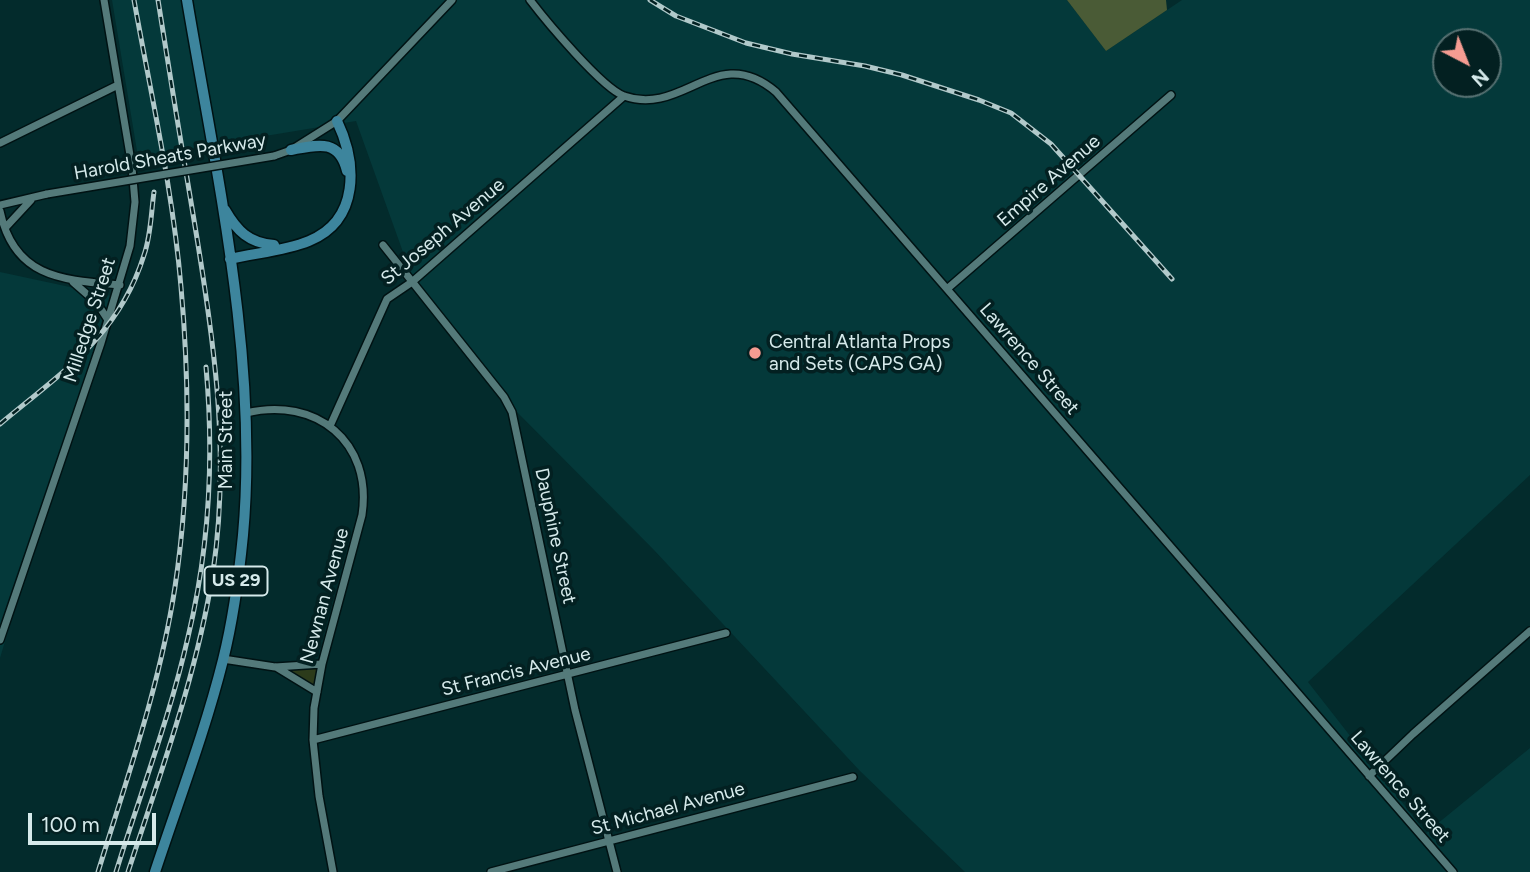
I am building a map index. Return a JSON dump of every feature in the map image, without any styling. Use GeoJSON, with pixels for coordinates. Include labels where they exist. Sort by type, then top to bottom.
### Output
{"type":"FeatureCollection","features":[{"type":"Feature","properties":{"kind":"main road","name":"Main Street"},"geometry":{"type":"LineString","coordinates":[[155,872],[223,659],[243,534],[246,413],[230,259],[187,0]]}},
{"type":"Feature","properties":{"kind":"main road"},"geometry":{"type":"LineString","coordinates":[[230,259],[309,241],[331,226],[345,205],[351,183],[349,148],[337,121]]}},
{"type":"Feature","properties":{"kind":"main road"},"geometry":{"type":"LineString","coordinates":[[291,150],[324,145],[334,148],[346,164],[351,183]]}},
{"type":"Feature","properties":{"kind":"main road"},"geometry":{"type":"LineString","coordinates":[[220,202],[235,226],[250,239],[287,247]]}},
{"type":"Feature","properties":{"kind":"street","name":"Milledge Street"},"geometry":{"type":"LineString","coordinates":[[0,640],[120,285],[130,246],[135,202],[132,167],[104,0]]}},
{"type":"Feature","properties":{"kind":"street","name":"Harold Sheats Parkway"},"geometry":{"type":"LineString","coordinates":[[0,205],[47,194],[274,156],[291,150],[337,121],[452,0]]}},
{"type":"Feature","properties":{"kind":"street"},"geometry":{"type":"LineString","coordinates":[[530,0],[602,82],[624,96]]}},
{"type":"Feature","properties":{"kind":"street","name":"Lawrence Street"},"geometry":{"type":"LineString","coordinates":[[624,96],[642,100],[660,99],[727,73],[745,74],[764,82],[776,92],[1453,872]]}},
{"type":"Feature","properties":{"kind":"street"},"geometry":{"type":"LineString","coordinates":[[0,143],[118,85]]}},
{"type":"Feature","properties":{"kind":"street","name":"Empire Avenue"},"geometry":{"type":"LineString","coordinates":[[947,289],[1171,95]]}},
{"type":"Feature","properties":{"kind":"street","name":"St Joseph Avenue"},"geometry":{"type":"LineString","coordinates":[[330,426],[387,299],[412,282],[624,96]]}},
{"type":"Feature","properties":{"kind":"street"},"geometry":{"type":"LineString","coordinates":[[5,228],[33,198]]}},
{"type":"Feature","properties":{"kind":"street"},"geometry":{"type":"LineString","coordinates":[[0,211],[12,243],[29,263],[45,274],[73,281],[120,285]]}},
{"type":"Feature","properties":{"kind":"street","name":"Dauphine Street"},"geometry":{"type":"LineString","coordinates":[[383,245],[504,397],[512,412],[568,675],[617,872]]}},
{"type":"Feature","properties":{"kind":"street"},"geometry":{"type":"LineString","coordinates":[[73,281],[97,303],[108,320]]}},
{"type":"Feature","properties":{"kind":"street","name":"Newnan Avenue"},"geometry":{"type":"LineString","coordinates":[[246,413],[266,408],[297,411],[314,416],[330,426],[345,441],[356,458],[363,478],[365,499],[322,664],[313,740],[319,796],[333,872]]}},
{"type":"Feature","properties":{"kind":"street"},"geometry":{"type":"LineString","coordinates":[[1369,776],[1412,734],[1530,631]]}},
{"type":"Feature","properties":{"kind":"street","name":"St Francis Avenue"},"geometry":{"type":"LineString","coordinates":[[313,740],[726,633]]}},
{"type":"Feature","properties":{"kind":"street"},"geometry":{"type":"LineString","coordinates":[[223,659],[275,667],[322,664]]}},
{"type":"Feature","properties":{"kind":"street"},"geometry":{"type":"LineString","coordinates":[[275,667],[317,692]]}},
{"type":"Feature","properties":{"kind":"street","name":"St Michael Avenue"},"geometry":{"type":"LineString","coordinates":[[491,872],[853,777]]}},
{"type":"Feature","properties":{"kind":"shaded area"},"geometry":{"type":"Polygon","coordinates":[[[112,0],[1067,0],[1106,51],[1182,0],[1530,0],[1530,475],[1308,682],[1426,833],[1530,748],[1530,872],[965,872],[860,771],[654,550],[506,401],[413,280],[356,121],[138,157],[112,0]]]}},
{"type":"Feature","properties":{"kind":"shaded area"},"geometry":{"type":"Polygon","coordinates":[[[0,272],[121,298],[102,321],[0,658],[0,272]]]}},
{"type":"Feature","properties":{"kind":"green space"},"geometry":{"type":"Polygon","coordinates":[[[1067,0],[1166,0],[1167,10],[1106,51],[1067,0]]]}},
{"type":"Feature","properties":{"kind":"green space"},"geometry":{"type":"Polygon","coordinates":[[[321,667],[317,689],[280,669],[321,667]]]}},
{"type":"Feature","properties":{"kind":"railway"},"geometry":{"type":"LineString","coordinates":[[98,872],[142,731],[169,624],[180,550],[186,474],[186,362],[177,251],[167,179],[134,0]]}},
{"type":"Feature","properties":{"kind":"railway"},"geometry":{"type":"LineString","coordinates":[[128,872],[188,686],[197,649],[213,572],[220,482],[220,437],[213,348],[158,0]]}},
{"type":"Feature","properties":{"kind":"railway"},"geometry":{"type":"LineString","coordinates":[[650,0],[676,16],[746,43],[902,75],[1011,113],[1051,144],[1172,279]]}},
{"type":"Feature","properties":{"kind":"railway"},"geometry":{"type":"LineString","coordinates":[[0,424],[86,351],[120,308],[133,283],[146,247],[154,192]]}},
{"type":"Feature","properties":{"kind":"railway"},"geometry":{"type":"LineString","coordinates":[[116,872],[173,696],[201,571],[208,503],[210,434],[206,367]]}},
{"type":"Feature","properties":{"kind":"place","name":"Central Atlanta Props and Sets (CAPS GA)"},"geometry":{"type":"Point","coordinates":[755,353]}}]}
